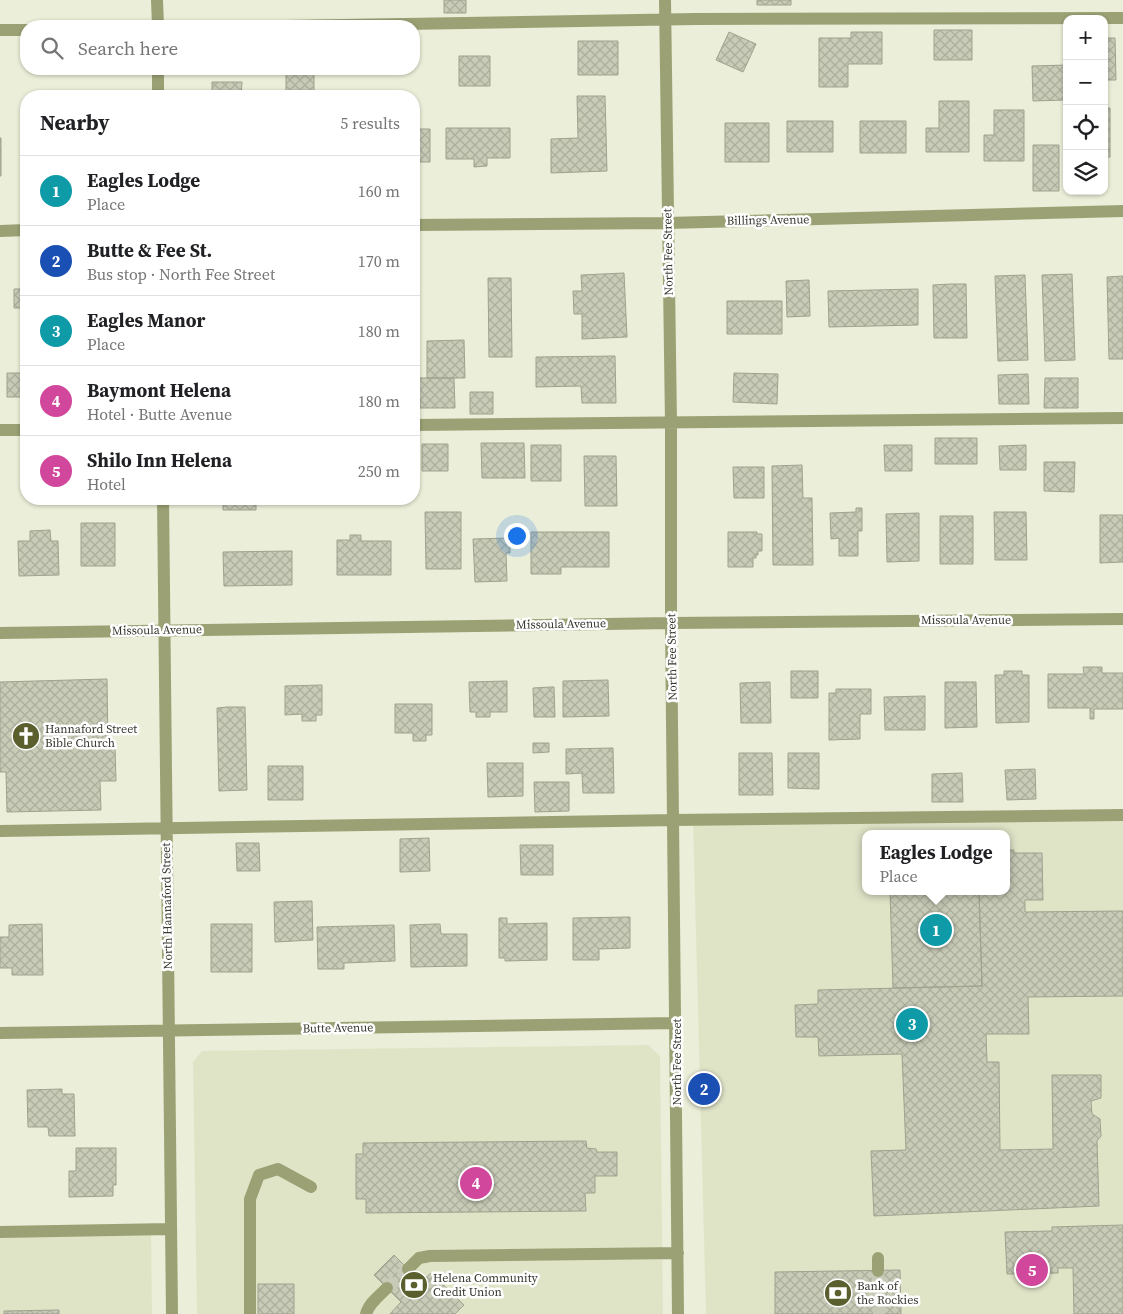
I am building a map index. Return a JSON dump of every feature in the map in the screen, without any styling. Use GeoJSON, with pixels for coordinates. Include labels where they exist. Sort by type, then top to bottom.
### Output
{"type":"FeatureCollection","features":[{"type":"Feature","properties":{"kind":"street"},"geometry":{"type":"LineString","coordinates":[[157,0],[158,20]]}},
{"type":"Feature","properties":{"kind":"street","name":"North Fee Street"},"geometry":{"type":"LineString","coordinates":[[665,0],[671,423],[671,622],[678,1314]]}},
{"type":"Feature","properties":{"kind":"street"},"geometry":{"type":"LineString","coordinates":[[420,24],[665,20],[1123,18]]}},
{"type":"Feature","properties":{"kind":"street"},"geometry":{"type":"LineString","coordinates":[[0,30],[20,30]]}},
{"type":"Feature","properties":{"kind":"street"},"geometry":{"type":"LineString","coordinates":[[158,75],[158,90]]}},
{"type":"Feature","properties":{"kind":"street","name":"Billings Avenue"},"geometry":{"type":"LineString","coordinates":[[420,225],[667,223],[1123,211]]}},
{"type":"Feature","properties":{"kind":"street"},"geometry":{"type":"LineString","coordinates":[[0,231],[20,230]]}},
{"type":"Feature","properties":{"kind":"street"},"geometry":{"type":"LineString","coordinates":[[420,425],[1123,418]]}},
{"type":"Feature","properties":{"kind":"street"},"geometry":{"type":"LineString","coordinates":[[0,430],[20,430]]}},
{"type":"Feature","properties":{"kind":"street","name":"North Hannaford Street"},"geometry":{"type":"LineString","coordinates":[[163,505],[172,1314]]}},
{"type":"Feature","properties":{"kind":"street","name":"Missoula Avenue"},"geometry":{"type":"LineString","coordinates":[[0,633],[671,622],[1123,619]]}},
{"type":"Feature","properties":{"kind":"street"},"geometry":{"type":"LineString","coordinates":[[0,831],[1123,815]]}},
{"type":"Feature","properties":{"kind":"street","name":"Butte Avenue"},"geometry":{"type":"LineString","coordinates":[[0,1033],[676,1023]]}},
{"type":"Feature","properties":{"kind":"street"},"geometry":{"type":"LineString","coordinates":[[250,1314],[250,1199],[259,1175],[278,1169],[311,1187]]}},
{"type":"Feature","properties":{"kind":"street"},"geometry":{"type":"LineString","coordinates":[[0,1232],[171,1229]]}},
{"type":"Feature","properties":{"kind":"street"},"geometry":{"type":"LineString","coordinates":[[408,1269],[419,1258],[430,1256],[678,1253]]}},
{"type":"Feature","properties":{"kind":"street"},"geometry":{"type":"LineString","coordinates":[[366,1314],[377,1297],[387,1288]]}},
{"type":"Feature","properties":{"kind":"shaded area"},"geometry":{"type":"Polygon","coordinates":[[[1123,815],[1123,1314],[706,1314],[693,820],[1123,815]]]}},
{"type":"Feature","properties":{"kind":"shaded area"},"geometry":{"type":"Polygon","coordinates":[[[648,1045],[660,1056],[663,1314],[197,1314],[193,1062],[202,1051],[648,1045]]]}},
{"type":"Feature","properties":{"kind":"shaded area"},"geometry":{"type":"Polygon","coordinates":[[[151,1230],[152,1314],[0,1314],[0,1232],[151,1230]]]}},
{"type":"Feature","properties":{"kind":"building"},"geometry":{"type":"Polygon","coordinates":[[[444,0],[466,0],[466,13],[444,13],[444,0]]]}},
{"type":"Feature","properties":{"kind":"building"},"geometry":{"type":"Polygon","coordinates":[[[757,0],[791,0],[791,5],[757,5],[757,0]]]}},
{"type":"Feature","properties":{"kind":"building"},"geometry":{"type":"Polygon","coordinates":[[[934,30],[972,30],[972,60],[934,60],[934,30]]]}},
{"type":"Feature","properties":{"kind":"building"},"geometry":{"type":"Polygon","coordinates":[[[729,32],[756,44],[743,72],[716,60],[729,32]]]}},
{"type":"Feature","properties":{"kind":"building"},"geometry":{"type":"Polygon","coordinates":[[[851,32],[882,32],[882,64],[848,64],[848,87],[819,87],[819,38],[851,38],[851,32]]]}},
{"type":"Feature","properties":{"kind":"building"},"geometry":{"type":"Polygon","coordinates":[[[1108,38],[1115,38],[1116,80],[1108,80],[1108,38]]]}},
{"type":"Feature","properties":{"kind":"building"},"geometry":{"type":"Polygon","coordinates":[[[578,41],[618,41],[618,75],[578,75],[578,41]]]}},
{"type":"Feature","properties":{"kind":"building"},"geometry":{"type":"Polygon","coordinates":[[[459,56],[490,56],[490,86],[459,86],[459,56]]]}},
{"type":"Feature","properties":{"kind":"building"},"geometry":{"type":"Polygon","coordinates":[[[1063,65],[1063,100],[1033,101],[1032,66],[1063,65]]]}},
{"type":"Feature","properties":{"kind":"building"},"geometry":{"type":"Polygon","coordinates":[[[286,75],[314,75],[314,90],[286,90],[286,75]]]}},
{"type":"Feature","properties":{"kind":"building"},"geometry":{"type":"Polygon","coordinates":[[[212,82],[242,82],[241,90],[212,90],[212,82]]]}},
{"type":"Feature","properties":{"kind":"building"},"geometry":{"type":"Polygon","coordinates":[[[577,96],[605,96],[607,171],[551,173],[551,139],[578,138],[577,96]]]}},
{"type":"Feature","properties":{"kind":"building"},"geometry":{"type":"Polygon","coordinates":[[[939,101],[969,101],[969,152],[926,152],[926,128],[939,128],[939,101]]]}},
{"type":"Feature","properties":{"kind":"building"},"geometry":{"type":"Polygon","coordinates":[[[1108,108],[1110,108],[1110,157],[1108,157],[1108,108]]]}},
{"type":"Feature","properties":{"kind":"building"},"geometry":{"type":"Polygon","coordinates":[[[994,110],[1024,110],[1024,161],[984,161],[984,135],[994,135],[994,110]]]}},
{"type":"Feature","properties":{"kind":"building"},"geometry":{"type":"Polygon","coordinates":[[[787,121],[833,121],[833,152],[787,152],[787,121]]]}},
{"type":"Feature","properties":{"kind":"building"},"geometry":{"type":"Polygon","coordinates":[[[860,121],[906,121],[906,153],[860,153],[860,121]]]}},
{"type":"Feature","properties":{"kind":"building"},"geometry":{"type":"Polygon","coordinates":[[[725,123],[769,123],[769,162],[725,162],[725,123]]]}},
{"type":"Feature","properties":{"kind":"building"},"geometry":{"type":"Polygon","coordinates":[[[446,128],[510,128],[510,158],[487,158],[487,166],[474,167],[474,159],[446,159],[446,128]]]}},
{"type":"Feature","properties":{"kind":"building"},"geometry":{"type":"Polygon","coordinates":[[[420,129],[430,129],[430,162],[420,162],[420,129]]]}},
{"type":"Feature","properties":{"kind":"building"},"geometry":{"type":"Polygon","coordinates":[[[1,138],[1,176],[0,176],[1,138]]]}},
{"type":"Feature","properties":{"kind":"building"},"geometry":{"type":"Polygon","coordinates":[[[1033,145],[1059,145],[1059,191],[1033,191],[1033,145]]]}},
{"type":"Feature","properties":{"kind":"building"},"geometry":{"type":"Polygon","coordinates":[[[624,273],[627,337],[582,339],[582,314],[574,314],[573,291],[582,291],[581,275],[624,273]]]}},
{"type":"Feature","properties":{"kind":"building"},"geometry":{"type":"Polygon","coordinates":[[[1072,274],[1075,360],[1045,361],[1042,275],[1072,274]]]}},
{"type":"Feature","properties":{"kind":"building"},"geometry":{"type":"Polygon","coordinates":[[[1025,275],[1028,360],[998,361],[995,276],[1025,275]]]}},
{"type":"Feature","properties":{"kind":"building"},"geometry":{"type":"Polygon","coordinates":[[[1123,276],[1123,359],[1109,359],[1107,277],[1123,276]]]}},
{"type":"Feature","properties":{"kind":"building"},"geometry":{"type":"Polygon","coordinates":[[[488,278],[511,278],[512,357],[489,357],[488,278]]]}},
{"type":"Feature","properties":{"kind":"building"},"geometry":{"type":"Polygon","coordinates":[[[809,280],[810,316],[787,317],[786,281],[809,280]]]}},
{"type":"Feature","properties":{"kind":"building"},"geometry":{"type":"Polygon","coordinates":[[[966,284],[967,338],[934,338],[933,285],[966,284]]]}},
{"type":"Feature","properties":{"kind":"building"},"geometry":{"type":"Polygon","coordinates":[[[14,289],[20,289],[20,308],[14,308],[14,289]]]}},
{"type":"Feature","properties":{"kind":"building"},"geometry":{"type":"Polygon","coordinates":[[[918,289],[918,325],[829,327],[828,291],[918,289]]]}},
{"type":"Feature","properties":{"kind":"building"},"geometry":{"type":"Polygon","coordinates":[[[727,301],[782,301],[782,334],[727,334],[727,301]]]}},
{"type":"Feature","properties":{"kind":"building"},"geometry":{"type":"Polygon","coordinates":[[[464,340],[465,378],[427,378],[427,341],[464,340]]]}},
{"type":"Feature","properties":{"kind":"building"},"geometry":{"type":"Polygon","coordinates":[[[615,356],[616,403],[582,403],[581,386],[536,387],[536,357],[615,356]]]}},
{"type":"Feature","properties":{"kind":"building"},"geometry":{"type":"Polygon","coordinates":[[[7,373],[20,373],[20,397],[7,397],[7,373]]]}},
{"type":"Feature","properties":{"kind":"building"},"geometry":{"type":"Polygon","coordinates":[[[734,373],[778,374],[777,404],[733,402],[734,373]]]}},
{"type":"Feature","properties":{"kind":"building"},"geometry":{"type":"Polygon","coordinates":[[[1028,374],[1029,404],[999,404],[998,375],[1028,374]]]}},
{"type":"Feature","properties":{"kind":"building"},"geometry":{"type":"Polygon","coordinates":[[[420,378],[454,378],[455,408],[420,408],[420,378]]]}},
{"type":"Feature","properties":{"kind":"building"},"geometry":{"type":"Polygon","coordinates":[[[1045,378],[1078,378],[1078,408],[1044,408],[1045,378]]]}},
{"type":"Feature","properties":{"kind":"building"},"geometry":{"type":"Polygon","coordinates":[[[470,392],[493,392],[493,414],[470,414],[470,392]]]}},
{"type":"Feature","properties":{"kind":"building"},"geometry":{"type":"Polygon","coordinates":[[[935,438],[977,438],[977,464],[935,464],[935,438]]]}},
{"type":"Feature","properties":{"kind":"building"},"geometry":{"type":"Polygon","coordinates":[[[481,443],[524,443],[525,478],[482,478],[481,443]]]}},
{"type":"Feature","properties":{"kind":"building"},"geometry":{"type":"Polygon","coordinates":[[[422,444],[448,444],[448,471],[422,471],[422,444]]]}},
{"type":"Feature","properties":{"kind":"building"},"geometry":{"type":"Polygon","coordinates":[[[531,445],[561,445],[561,481],[531,481],[531,445]]]}},
{"type":"Feature","properties":{"kind":"building"},"geometry":{"type":"Polygon","coordinates":[[[884,445],[912,445],[912,471],[885,471],[884,445]]]}},
{"type":"Feature","properties":{"kind":"building"},"geometry":{"type":"Polygon","coordinates":[[[1026,445],[1026,470],[1000,470],[999,446],[1026,445]]]}},
{"type":"Feature","properties":{"kind":"building"},"geometry":{"type":"Polygon","coordinates":[[[584,456],[616,456],[617,506],[585,506],[584,456]]]}},
{"type":"Feature","properties":{"kind":"building"},"geometry":{"type":"Polygon","coordinates":[[[1044,462],[1075,462],[1074,492],[1044,491],[1044,462]]]}},
{"type":"Feature","properties":{"kind":"building"},"geometry":{"type":"Polygon","coordinates":[[[802,465],[803,498],[812,498],[813,565],[773,565],[772,466],[802,465]]]}},
{"type":"Feature","properties":{"kind":"building"},"geometry":{"type":"Polygon","coordinates":[[[733,467],[764,467],[764,498],[734,498],[733,467]]]}},
{"type":"Feature","properties":{"kind":"building"},"geometry":{"type":"Polygon","coordinates":[[[223,505],[256,505],[256,510],[223,510],[223,505]]]}},
{"type":"Feature","properties":{"kind":"building"},"geometry":{"type":"Polygon","coordinates":[[[856,508],[862,508],[862,531],[858,531],[858,556],[839,556],[839,538],[831,539],[830,513],[856,512],[856,508]]]}},
{"type":"Feature","properties":{"kind":"building"},"geometry":{"type":"Polygon","coordinates":[[[425,512],[461,512],[461,569],[426,569],[425,512]]]}},
{"type":"Feature","properties":{"kind":"building"},"geometry":{"type":"Polygon","coordinates":[[[994,512],[1026,512],[1027,560],[995,560],[994,512]]]}},
{"type":"Feature","properties":{"kind":"building"},"geometry":{"type":"Polygon","coordinates":[[[919,513],[919,561],[887,562],[886,514],[919,513]]]}},
{"type":"Feature","properties":{"kind":"building"},"geometry":{"type":"Polygon","coordinates":[[[1100,515],[1123,515],[1123,562],[1100,563],[1100,515]]]}},
{"type":"Feature","properties":{"kind":"building"},"geometry":{"type":"Polygon","coordinates":[[[940,516],[973,516],[973,564],[940,564],[940,516]]]}},
{"type":"Feature","properties":{"kind":"building"},"geometry":{"type":"Polygon","coordinates":[[[81,523],[115,523],[115,566],[81,566],[81,523]]]}},
{"type":"Feature","properties":{"kind":"building"},"geometry":{"type":"Polygon","coordinates":[[[50,530],[51,541],[58,541],[59,575],[19,576],[18,541],[30,541],[30,531],[50,530]]]}},
{"type":"Feature","properties":{"kind":"building"},"geometry":{"type":"Polygon","coordinates":[[[531,532],[609,532],[609,567],[561,567],[561,574],[531,574],[531,532]]]}},
{"type":"Feature","properties":{"kind":"building"},"geometry":{"type":"Polygon","coordinates":[[[728,532],[757,532],[757,534],[762,534],[762,551],[758,551],[756,558],[753,558],[753,567],[728,567],[728,532]]]}},
{"type":"Feature","properties":{"kind":"building"},"geometry":{"type":"Polygon","coordinates":[[[350,535],[361,535],[361,541],[391,541],[391,575],[337,575],[337,540],[350,540],[350,535]]]}},
{"type":"Feature","properties":{"kind":"building"},"geometry":{"type":"Polygon","coordinates":[[[510,538],[510,553],[506,553],[507,581],[475,582],[473,539],[510,538]]]}},
{"type":"Feature","properties":{"kind":"building"},"geometry":{"type":"Polygon","coordinates":[[[292,551],[292,585],[224,586],[223,552],[292,551]]]}},
{"type":"Feature","properties":{"kind":"building"},"geometry":{"type":"Polygon","coordinates":[[[1083,667],[1102,667],[1102,673],[1123,673],[1123,709],[1094,709],[1094,719],[1090,719],[1090,708],[1048,708],[1048,674],[1084,674],[1083,667]]]}},
{"type":"Feature","properties":{"kind":"building"},"geometry":{"type":"Polygon","coordinates":[[[791,671],[818,671],[818,698],[791,698],[791,671]]]}},
{"type":"Feature","properties":{"kind":"building"},"geometry":{"type":"Polygon","coordinates":[[[1004,671],[1022,671],[1022,675],[1029,675],[1029,722],[996,723],[995,675],[1004,675],[1004,671]]]}},
{"type":"Feature","properties":{"kind":"building"},"geometry":{"type":"Polygon","coordinates":[[[107,679],[108,747],[115,747],[116,781],[100,781],[101,810],[7,812],[6,772],[0,772],[0,682],[107,679]]]}},
{"type":"Feature","properties":{"kind":"building"},"geometry":{"type":"Polygon","coordinates":[[[608,680],[609,716],[563,717],[563,681],[608,680]]]}},
{"type":"Feature","properties":{"kind":"building"},"geometry":{"type":"Polygon","coordinates":[[[507,681],[507,712],[490,712],[490,717],[476,717],[476,712],[470,712],[469,682],[507,681]]]}},
{"type":"Feature","properties":{"kind":"building"},"geometry":{"type":"Polygon","coordinates":[[[770,682],[771,723],[741,723],[740,683],[770,682]]]}},
{"type":"Feature","properties":{"kind":"building"},"geometry":{"type":"Polygon","coordinates":[[[945,682],[976,682],[977,727],[945,728],[945,682]]]}},
{"type":"Feature","properties":{"kind":"building"},"geometry":{"type":"Polygon","coordinates":[[[322,685],[322,715],[316,715],[316,721],[302,721],[302,714],[285,715],[285,686],[322,685]]]}},
{"type":"Feature","properties":{"kind":"building"},"geometry":{"type":"Polygon","coordinates":[[[554,687],[555,717],[534,717],[533,688],[554,687]]]}},
{"type":"Feature","properties":{"kind":"building"},"geometry":{"type":"Polygon","coordinates":[[[836,689],[871,689],[871,714],[860,714],[860,739],[829,740],[829,693],[836,693],[836,689]]]}},
{"type":"Feature","properties":{"kind":"building"},"geometry":{"type":"Polygon","coordinates":[[[925,696],[925,730],[885,730],[884,697],[925,696]]]}},
{"type":"Feature","properties":{"kind":"building"},"geometry":{"type":"Polygon","coordinates":[[[395,704],[432,704],[432,735],[426,735],[426,741],[413,741],[413,733],[395,733],[395,704]]]}},
{"type":"Feature","properties":{"kind":"building"},"geometry":{"type":"Polygon","coordinates":[[[245,707],[247,790],[219,791],[217,708],[245,707]]]}},
{"type":"Feature","properties":{"kind":"building"},"geometry":{"type":"Polygon","coordinates":[[[533,743],[549,743],[549,752],[533,753],[533,743]]]}},
{"type":"Feature","properties":{"kind":"building"},"geometry":{"type":"Polygon","coordinates":[[[613,748],[614,793],[583,793],[582,773],[566,774],[566,749],[613,748]]]}},
{"type":"Feature","properties":{"kind":"building"},"geometry":{"type":"Polygon","coordinates":[[[739,753],[772,753],[773,795],[739,795],[739,753]]]}},
{"type":"Feature","properties":{"kind":"building"},"geometry":{"type":"Polygon","coordinates":[[[788,753],[819,753],[819,789],[788,788],[788,753]]]}},
{"type":"Feature","properties":{"kind":"building"},"geometry":{"type":"Polygon","coordinates":[[[487,763],[523,763],[523,796],[488,797],[487,763]]]}},
{"type":"Feature","properties":{"kind":"building"},"geometry":{"type":"Polygon","coordinates":[[[268,766],[303,766],[303,800],[268,800],[268,766]]]}},
{"type":"Feature","properties":{"kind":"building"},"geometry":{"type":"Polygon","coordinates":[[[1035,769],[1036,799],[1007,800],[1005,770],[1035,769]]]}},
{"type":"Feature","properties":{"kind":"building"},"geometry":{"type":"Polygon","coordinates":[[[962,773],[963,802],[932,802],[932,774],[962,773]]]}},
{"type":"Feature","properties":{"kind":"building"},"geometry":{"type":"Polygon","coordinates":[[[534,782],[569,782],[569,811],[535,812],[534,782]]]}},
{"type":"Feature","properties":{"kind":"building"},"geometry":{"type":"Polygon","coordinates":[[[429,838],[430,871],[400,872],[400,839],[429,838]]]}},
{"type":"Feature","properties":{"kind":"building"},"geometry":{"type":"Polygon","coordinates":[[[236,843],[259,843],[260,871],[237,871],[236,843]]]}},
{"type":"Feature","properties":{"kind":"building"},"geometry":{"type":"Polygon","coordinates":[[[520,845],[553,845],[553,875],[521,875],[520,845]]]}},
{"type":"Feature","properties":{"kind":"building"},"geometry":{"type":"Polygon","coordinates":[[[1010,850],[1014,850],[1014,853],[1042,853],[1043,900],[1025,900],[1025,912],[1123,911],[1123,996],[1028,997],[1029,1034],[986,1034],[987,1062],[999,1062],[1000,1150],[1053,1149],[1052,1075],[1101,1075],[1101,1098],[1091,1101],[1092,1114],[1100,1119],[1101,1136],[1097,1141],[1099,1206],[874,1216],[871,1151],[906,1150],[902,1054],[819,1056],[818,1037],[796,1037],[795,1005],[818,1004],[818,990],[982,986],[979,895],[1010,895],[1010,850]]]}},
{"type":"Feature","properties":{"kind":"building"},"geometry":{"type":"Polygon","coordinates":[[[890,895],[979,895],[982,986],[893,988],[890,895]]]}},
{"type":"Feature","properties":{"kind":"building"},"geometry":{"type":"Polygon","coordinates":[[[312,901],[313,940],[275,942],[274,902],[312,901]]]}},
{"type":"Feature","properties":{"kind":"building"},"geometry":{"type":"Polygon","coordinates":[[[630,917],[630,948],[599,949],[599,960],[573,960],[573,918],[630,917]]]}},
{"type":"Feature","properties":{"kind":"building"},"geometry":{"type":"Polygon","coordinates":[[[499,918],[507,918],[507,924],[547,923],[547,960],[505,961],[505,958],[499,958],[499,918]]]}},
{"type":"Feature","properties":{"kind":"building"},"geometry":{"type":"Polygon","coordinates":[[[42,924],[43,975],[12,975],[12,968],[0,968],[0,937],[9,937],[9,925],[42,924]]]}},
{"type":"Feature","properties":{"kind":"building"},"geometry":{"type":"Polygon","coordinates":[[[211,924],[252,924],[252,972],[211,972],[211,924]]]}},
{"type":"Feature","properties":{"kind":"building"},"geometry":{"type":"Polygon","coordinates":[[[440,924],[441,934],[467,934],[467,966],[411,967],[410,925],[440,924]]]}},
{"type":"Feature","properties":{"kind":"building"},"geometry":{"type":"Polygon","coordinates":[[[394,925],[395,961],[344,963],[344,969],[318,969],[317,927],[394,925]]]}},
{"type":"Feature","properties":{"kind":"building"},"geometry":{"type":"Polygon","coordinates":[[[62,1089],[62,1094],[74,1094],[75,1136],[49,1136],[48,1127],[28,1127],[27,1090],[62,1089]]]}},
{"type":"Feature","properties":{"kind":"building"},"geometry":{"type":"Polygon","coordinates":[[[586,1141],[587,1148],[596,1149],[597,1152],[617,1152],[617,1176],[595,1176],[595,1193],[585,1193],[586,1211],[366,1213],[366,1199],[356,1199],[356,1154],[363,1154],[363,1143],[586,1141]]]}},
{"type":"Feature","properties":{"kind":"building"},"geometry":{"type":"Polygon","coordinates":[[[76,1148],[116,1148],[116,1185],[113,1185],[113,1196],[69,1197],[69,1171],[76,1171],[76,1148]]]}},
{"type":"Feature","properties":{"kind":"building"},"geometry":{"type":"Polygon","coordinates":[[[1123,1225],[1123,1314],[1074,1314],[1073,1268],[1058,1268],[1058,1273],[1007,1274],[1005,1232],[1052,1231],[1052,1227],[1123,1225]]]}},
{"type":"Feature","properties":{"kind":"building","name":"Helena Community Credit Union"},"geometry":{"type":"Polygon","coordinates":[[[394,1255],[421,1282],[431,1273],[464,1305],[455,1314],[390,1314],[401,1302],[374,1275],[394,1255]]]}},
{"type":"Feature","properties":{"kind":"building","name":"Bank of the Rockies"},"geometry":{"type":"Polygon","coordinates":[[[900,1270],[901,1314],[775,1314],[775,1272],[900,1270]]]}},
{"type":"Feature","properties":{"kind":"building"},"geometry":{"type":"Polygon","coordinates":[[[258,1284],[294,1284],[294,1314],[258,1314],[258,1284]]]}},
{"type":"Feature","properties":{"kind":"building"},"geometry":{"type":"Polygon","coordinates":[[[59,1310],[59,1314],[4,1314],[4,1311],[59,1310]]]}},
{"type":"Feature","properties":{"kind":"tunnel"},"geometry":{"type":"LineString","coordinates":[[387,1288],[408,1269]]}},
{"type":"Feature","properties":{"kind":"tunnel"},"geometry":{"type":"LineString","coordinates":[[878,1271],[879,1314]]}},
{"type":"Feature","properties":{"kind":"place","name":"Hannaford Street Bible Church"},"geometry":{"type":"Point","coordinates":[26,736]}},
{"type":"Feature","properties":{"kind":"place","name":"Eagles Lodge"},"geometry":{"type":"Point","coordinates":[936,930]}},
{"type":"Feature","properties":{"kind":"place","name":"Eagles Manor"},"geometry":{"type":"Point","coordinates":[912,1024]}},
{"type":"Feature","properties":{"kind":"place","name":"Butte & Fee St."},"geometry":{"type":"Point","coordinates":[704,1089]}},
{"type":"Feature","properties":{"kind":"place","name":"Baymont Helena"},"geometry":{"type":"Point","coordinates":[476,1183]}},
{"type":"Feature","properties":{"kind":"place","name":"Shilo Inn Helena"},"geometry":{"type":"Point","coordinates":[1032,1270]}},
{"type":"Feature","properties":{"kind":"place","name":"Helena Community Credit Union"},"geometry":{"type":"Point","coordinates":[414,1285]}},
{"type":"Feature","properties":{"kind":"place","name":"Bank of the Rockies"},"geometry":{"type":"Point","coordinates":[838,1293]}}]}
